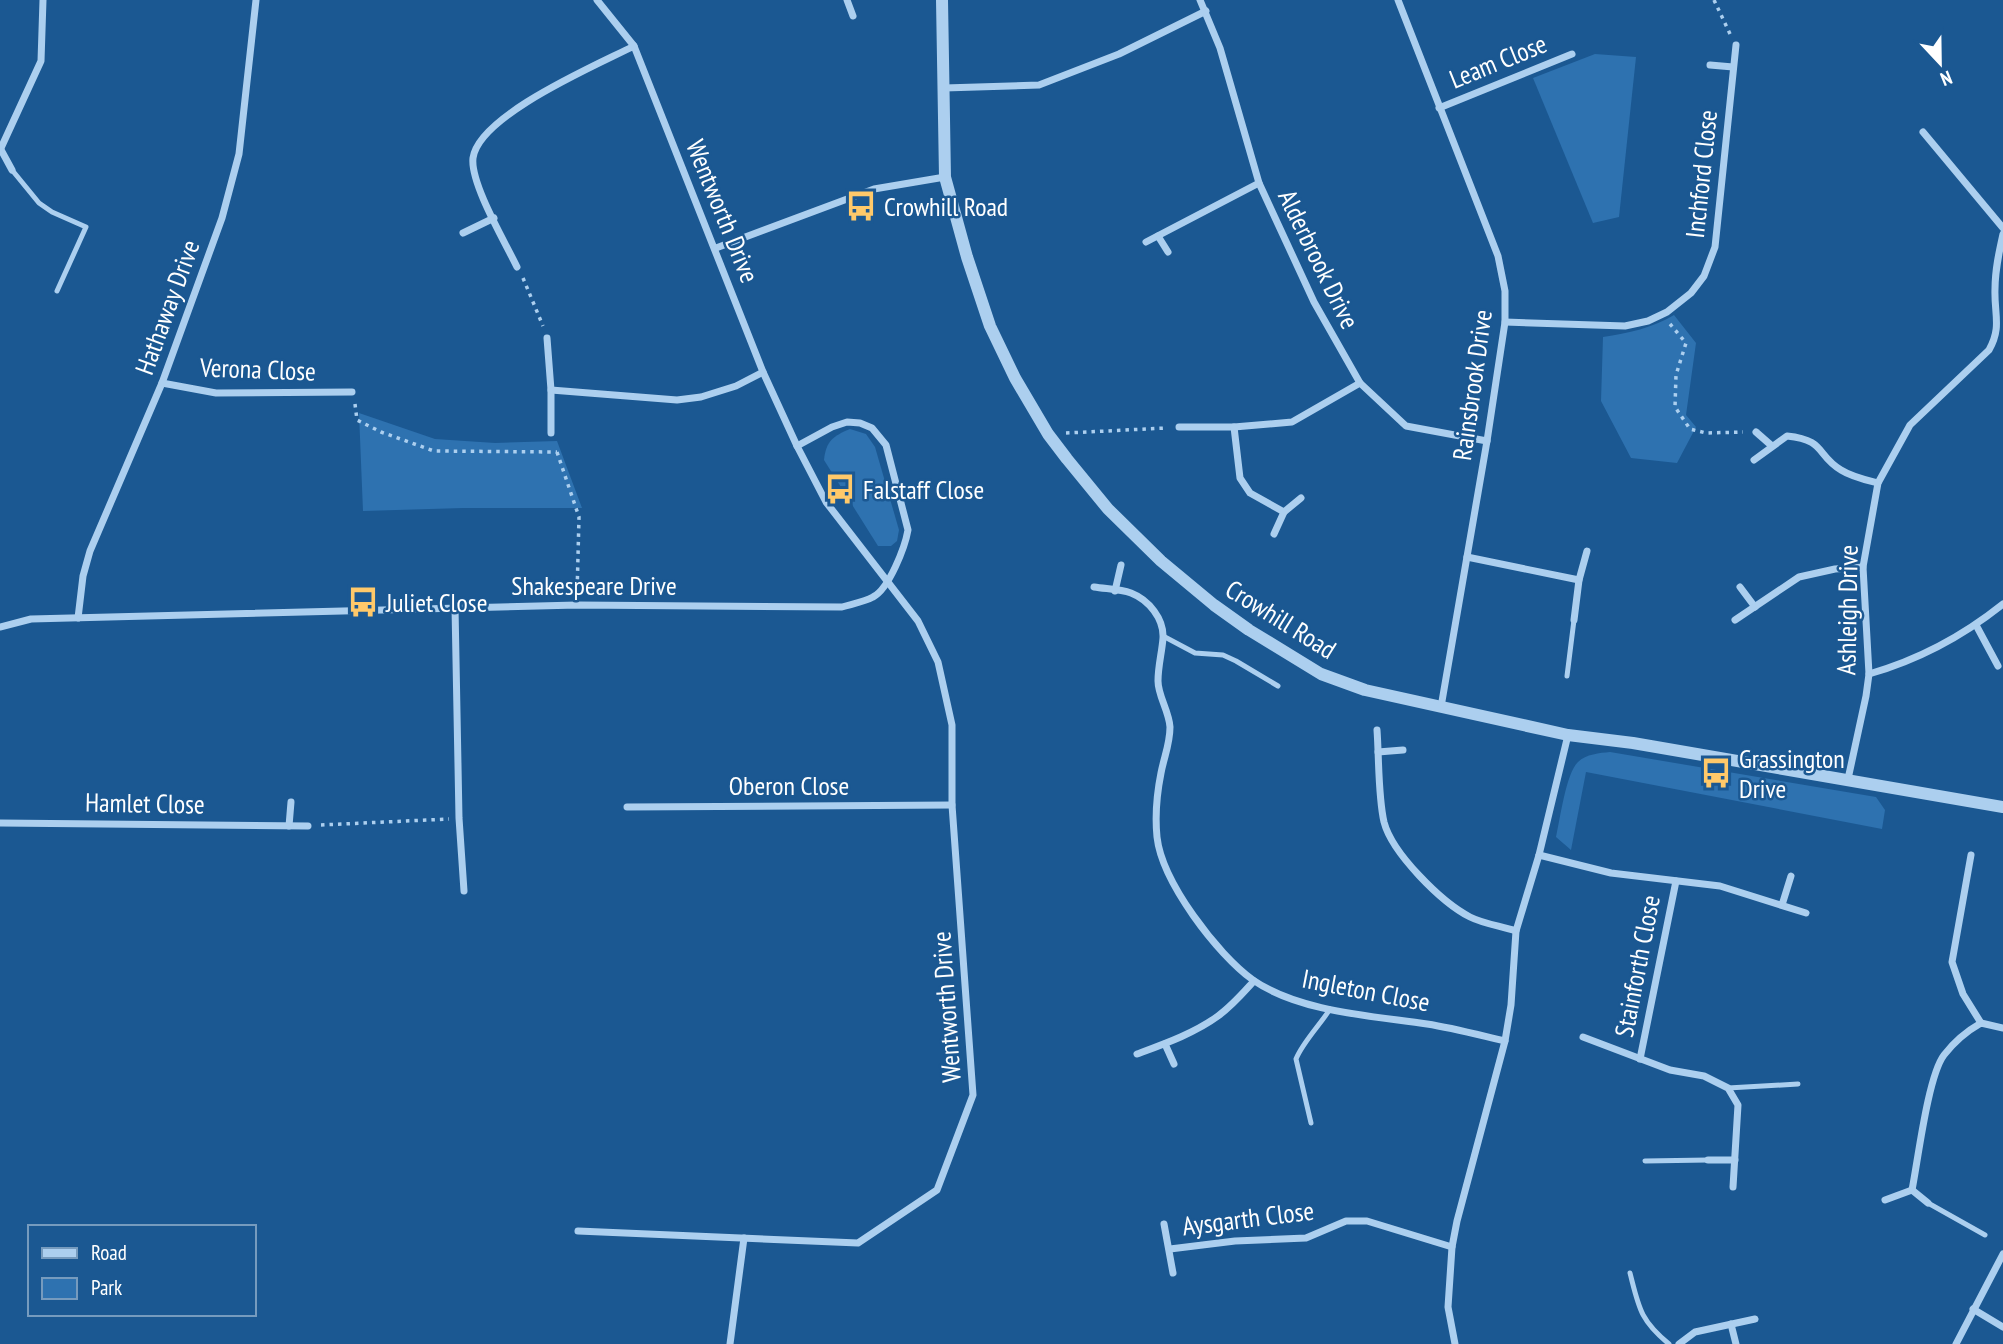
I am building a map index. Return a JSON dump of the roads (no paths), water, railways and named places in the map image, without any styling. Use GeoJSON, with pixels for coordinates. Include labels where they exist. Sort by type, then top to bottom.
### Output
{"type":"FeatureCollection","features":[{"type":"Feature","properties":{"kind":"street"},"geometry":{"type":"LineString","coordinates":[[12,170],[0,148],[41,61],[43,0]]}},
{"type":"Feature","properties":{"kind":"street","name":"Hathaway Drive"},"geometry":{"type":"LineString","coordinates":[[78,618],[83,576],[90,551],[162,383],[222,218],[239,154],[256,0]]}},
{"type":"Feature","properties":{"kind":"street","name":"Wentworth Drive"},"geometry":{"type":"LineString","coordinates":[[578,1231],[858,1243],[937,1190],[973,1095],[952,805],[952,725],[938,662],[918,621],[826,502],[797,446],[763,372],[634,46],[597,0]]}},
{"type":"Feature","properties":{"kind":"street"},"geometry":{"type":"LineString","coordinates":[[847,0],[853,16]]}},
{"type":"Feature","properties":{"kind":"street","name":"Crowhill Road"},"geometry":{"type":"LineString","coordinates":[[942,0],[945,177],[990,326],[1015,378],[1048,433],[1108,509],[1161,561],[1249,630],[1321,674],[1365,690],[1568,735],[1633,743],[2003,807]]}},
{"type":"Feature","properties":{"kind":"street","name":"Alderbrook Drive"},"geometry":{"type":"LineString","coordinates":[[1200,0],[1220,48],[1259,184],[1314,302],[1360,383],[1406,426],[1487,441]]}},
{"type":"Feature","properties":{"kind":"street","name":"Rainsbrook Drive"},"geometry":{"type":"LineString","coordinates":[[1400,0],[1497,256],[1505,291],[1505,322],[1487,441],[1441,707]]}},
{"type":"Feature","properties":{"kind":"street"},"geometry":{"type":"LineString","coordinates":[[944,88],[1039,85],[1119,54],[1206,11]]}},
{"type":"Feature","properties":{"kind":"street","name":"Inchford Close"},"geometry":{"type":"LineString","coordinates":[[1505,322],[1625,326],[1662,315],[1691,293],[1704,276],[1715,247],[1736,45]]}},
{"type":"Feature","properties":{"kind":"street"},"geometry":{"type":"LineString","coordinates":[[517,267],[476,183],[473,158],[485,134],[525,102],[634,46]]}},
{"type":"Feature","properties":{"kind":"street","name":"Leam Close"},"geometry":{"type":"LineString","coordinates":[[1439,108],[1572,54]]}},
{"type":"Feature","properties":{"kind":"street"},"geometry":{"type":"LineString","coordinates":[[1710,65],[1733,67]]}},
{"type":"Feature","properties":{"kind":"street"},"geometry":{"type":"LineString","coordinates":[[1923,132],[2003,228]]}},
{"type":"Feature","properties":{"kind":"street"},"geometry":{"type":"LineString","coordinates":[[716,248],[874,189],[945,177]]}},
{"type":"Feature","properties":{"kind":"street"},"geometry":{"type":"LineString","coordinates":[[1146,242],[1259,184]]}},
{"type":"Feature","properties":{"kind":"street"},"geometry":{"type":"LineString","coordinates":[[463,233],[494,218]]}},
{"type":"Feature","properties":{"kind":"street","name":"Ashleigh Drive"},"geometry":{"type":"LineString","coordinates":[[1848,779],[1869,674],[1863,567],[1878,483],[1910,425],[1989,350],[1995,339],[1998,330],[1995,291],[2003,234]]}},
{"type":"Feature","properties":{"kind":"street"},"geometry":{"type":"LineString","coordinates":[[1158,236],[1168,252]]}},
{"type":"Feature","properties":{"kind":"street"},"geometry":{"type":"LineString","coordinates":[[547,338],[551,433]]}},
{"type":"Feature","properties":{"kind":"street"},"geometry":{"type":"LineString","coordinates":[[551,390],[677,400],[701,397],[736,386],[763,372]]}},
{"type":"Feature","properties":{"kind":"street","name":"Verona Close"},"geometry":{"type":"LineString","coordinates":[[162,383],[216,393],[352,392]]}},
{"type":"Feature","properties":{"kind":"street"},"geometry":{"type":"LineString","coordinates":[[1179,427],[1234,427],[1292,422],[1360,383]]}},
{"type":"Feature","properties":{"kind":"street"},"geometry":{"type":"LineString","coordinates":[[797,446],[847,422],[872,428],[886,445],[908,530],[906,542],[887,583]]}},
{"type":"Feature","properties":{"kind":"street"},"geometry":{"type":"LineString","coordinates":[[1234,427],[1240,478],[1250,493],[1284,512]]}},
{"type":"Feature","properties":{"kind":"street"},"geometry":{"type":"LineString","coordinates":[[1756,432],[1772,446]]}},
{"type":"Feature","properties":{"kind":"street"},"geometry":{"type":"LineString","coordinates":[[1754,460],[1787,436],[1804,438],[1817,445],[1840,469],[1878,483]]}},
{"type":"Feature","properties":{"kind":"street"},"geometry":{"type":"LineString","coordinates":[[1273,534],[1284,512],[1301,498]]}},
{"type":"Feature","properties":{"kind":"street"},"geometry":{"type":"LineString","coordinates":[[1574,620],[1579,580],[1587,551]]}},
{"type":"Feature","properties":{"kind":"street"},"geometry":{"type":"LineString","coordinates":[[1467,556],[1579,580]]}},
{"type":"Feature","properties":{"kind":"street"},"geometry":{"type":"LineString","coordinates":[[1115,591],[1121,565]]}},
{"type":"Feature","properties":{"kind":"street"},"geometry":{"type":"LineString","coordinates":[[1735,620],[1799,577],[1835,569],[1863,567]]}},
{"type":"Feature","properties":{"kind":"street","name":"Shakespeare Drive"},"geometry":{"type":"LineString","coordinates":[[0,627],[31,619],[456,607],[842,607],[875,597],[887,583]]}},
{"type":"Feature","properties":{"kind":"street"},"geometry":{"type":"LineString","coordinates":[[1740,586],[1755,607]]}},
{"type":"Feature","properties":{"kind":"street"},"geometry":{"type":"LineString","coordinates":[[1094,587],[1131,593],[1147,603],[1158,617],[1163,636]]}},
{"type":"Feature","properties":{"kind":"street"},"geometry":{"type":"LineString","coordinates":[[1869,674],[1902,665],[1976,625],[2003,604]]}},
{"type":"Feature","properties":{"kind":"street"},"geometry":{"type":"LineString","coordinates":[[456,607],[459,818],[464,891]]}},
{"type":"Feature","properties":{"kind":"street"},"geometry":{"type":"LineString","coordinates":[[1976,625],[1998,666]]}},
{"type":"Feature","properties":{"kind":"street","name":"Ingleton Close"},"geometry":{"type":"LineString","coordinates":[[1163,636],[1158,684],[1170,725],[1168,751],[1161,774],[1157,839],[1179,892],[1221,951],[1254,981],[1287,997],[1344,1013],[1430,1024],[1505,1041]]}},
{"type":"Feature","properties":{"kind":"street"},"geometry":{"type":"LineString","coordinates":[[1377,730],[1384,820],[1391,842],[1451,906],[1472,918],[1516,931]]}},
{"type":"Feature","properties":{"kind":"street"},"geometry":{"type":"LineString","coordinates":[[1455,1344],[1448,1307],[1452,1247],[1478,1137],[1505,1041],[1511,1005],[1516,931],[1539,855],[1568,735]]}},
{"type":"Feature","properties":{"kind":"street"},"geometry":{"type":"LineString","coordinates":[[1378,752],[1403,750]]}},
{"type":"Feature","properties":{"kind":"street"},"geometry":{"type":"LineString","coordinates":[[289,826],[291,802]]}},
{"type":"Feature","properties":{"kind":"street","name":"Oberon Close"},"geometry":{"type":"LineString","coordinates":[[627,807],[952,805]]}},
{"type":"Feature","properties":{"kind":"street","name":"Hamlet Close"},"geometry":{"type":"LineString","coordinates":[[0,823],[308,826]]}},
{"type":"Feature","properties":{"kind":"street","name":"Stainforth Close"},"geometry":{"type":"LineString","coordinates":[[1539,855],[1611,873],[1720,886],[1806,913]]}},
{"type":"Feature","properties":{"kind":"street"},"geometry":{"type":"LineString","coordinates":[[1971,855],[1952,962],[1963,994],[1981,1023]]}},
{"type":"Feature","properties":{"kind":"street"},"geometry":{"type":"LineString","coordinates":[[1782,905],[1791,876]]}},
{"type":"Feature","properties":{"kind":"street","name":"Stainforth Close"},"geometry":{"type":"LineString","coordinates":[[1640,1059],[1676,881]]}},
{"type":"Feature","properties":{"kind":"street"},"geometry":{"type":"LineString","coordinates":[[1137,1054],[1165,1044],[1215,1018],[1254,981]]}},
{"type":"Feature","properties":{"kind":"street"},"geometry":{"type":"LineString","coordinates":[[1912,1190],[1934,1080],[1942,1057],[1965,1032],[1981,1023],[2003,1028]]}},
{"type":"Feature","properties":{"kind":"street","name":"Stainforth Close"},"geometry":{"type":"LineString","coordinates":[[1583,1037],[1670,1070],[1704,1076],[1728,1088]]}},
{"type":"Feature","properties":{"kind":"street"},"geometry":{"type":"LineString","coordinates":[[1165,1044],[1174,1064]]}},
{"type":"Feature","properties":{"kind":"street"},"geometry":{"type":"LineString","coordinates":[[1728,1088],[1738,1105],[1733,1187]]}},
{"type":"Feature","properties":{"kind":"street"},"geometry":{"type":"LineString","coordinates":[[1708,1160],[1735,1160]]}},
{"type":"Feature","properties":{"kind":"street"},"geometry":{"type":"LineString","coordinates":[[1885,1200],[1912,1190]]}},
{"type":"Feature","properties":{"kind":"street"},"geometry":{"type":"LineString","coordinates":[[1912,1190],[1928,1203]]}},
{"type":"Feature","properties":{"kind":"street","name":"Aysgarth Close"},"geometry":{"type":"LineString","coordinates":[[1170,1249],[1235,1241],[1306,1238],[1346,1221],[1367,1221],[1452,1247]]}},
{"type":"Feature","properties":{"kind":"street","name":"Aysgarth Close"},"geometry":{"type":"LineString","coordinates":[[1164,1224],[1173,1273]]}},
{"type":"Feature","properties":{"kind":"street"},"geometry":{"type":"LineString","coordinates":[[730,1344],[744,1238]]}},
{"type":"Feature","properties":{"kind":"street"},"geometry":{"type":"LineString","coordinates":[[1955,1344],[2003,1254]]}},
{"type":"Feature","properties":{"kind":"street"},"geometry":{"type":"LineString","coordinates":[[1973,1309],[2003,1327]]}},
{"type":"Feature","properties":{"kind":"street"},"geometry":{"type":"LineString","coordinates":[[1679,1344],[1695,1332],[1755,1319]]}},
{"type":"Feature","properties":{"kind":"street"},"geometry":{"type":"LineString","coordinates":[[1731,1324],[1736,1344]]}},
{"type":"Feature","properties":{"kind":"lane"},"geometry":{"type":"LineString","coordinates":[[12,170],[39,203],[52,212],[86,227],[57,292]]}},
{"type":"Feature","properties":{"kind":"lane"},"geometry":{"type":"LineString","coordinates":[[1566,677],[1574,620]]}},
{"type":"Feature","properties":{"kind":"lane"},"geometry":{"type":"LineString","coordinates":[[1163,636],[1195,653],[1223,655],[1278,686]]}},
{"type":"Feature","properties":{"kind":"lane"},"geometry":{"type":"LineString","coordinates":[[1998,666],[2003,674]]}},
{"type":"Feature","properties":{"kind":"lane"},"geometry":{"type":"LineString","coordinates":[[1311,1123],[1296,1059],[1300,1049],[1314,1034],[1330,1009]]}},
{"type":"Feature","properties":{"kind":"lane"},"geometry":{"type":"LineString","coordinates":[[1728,1088],[1798,1084]]}},
{"type":"Feature","properties":{"kind":"lane"},"geometry":{"type":"LineString","coordinates":[[1645,1161],[1708,1160]]}},
{"type":"Feature","properties":{"kind":"lane"},"geometry":{"type":"LineString","coordinates":[[1928,1203],[1985,1235]]}},
{"type":"Feature","properties":{"kind":"lane"},"geometry":{"type":"LineString","coordinates":[[1630,1273],[1639,1312],[1669,1344]]}},
{"type":"Feature","properties":{"kind":"place","name":"Crowhill Road"},"geometry":{"type":"Point","coordinates":[861,206]}},
{"type":"Feature","properties":{"kind":"place","name":"Falstaff Close"},"geometry":{"type":"Point","coordinates":[840,489]}},
{"type":"Feature","properties":{"kind":"place","name":"Juliet Close"},"geometry":{"type":"Point","coordinates":[363,602]}},
{"type":"Feature","properties":{"kind":"place","name":"Grassington Drive"},"geometry":{"type":"Point","coordinates":[1716,773]}}]}
